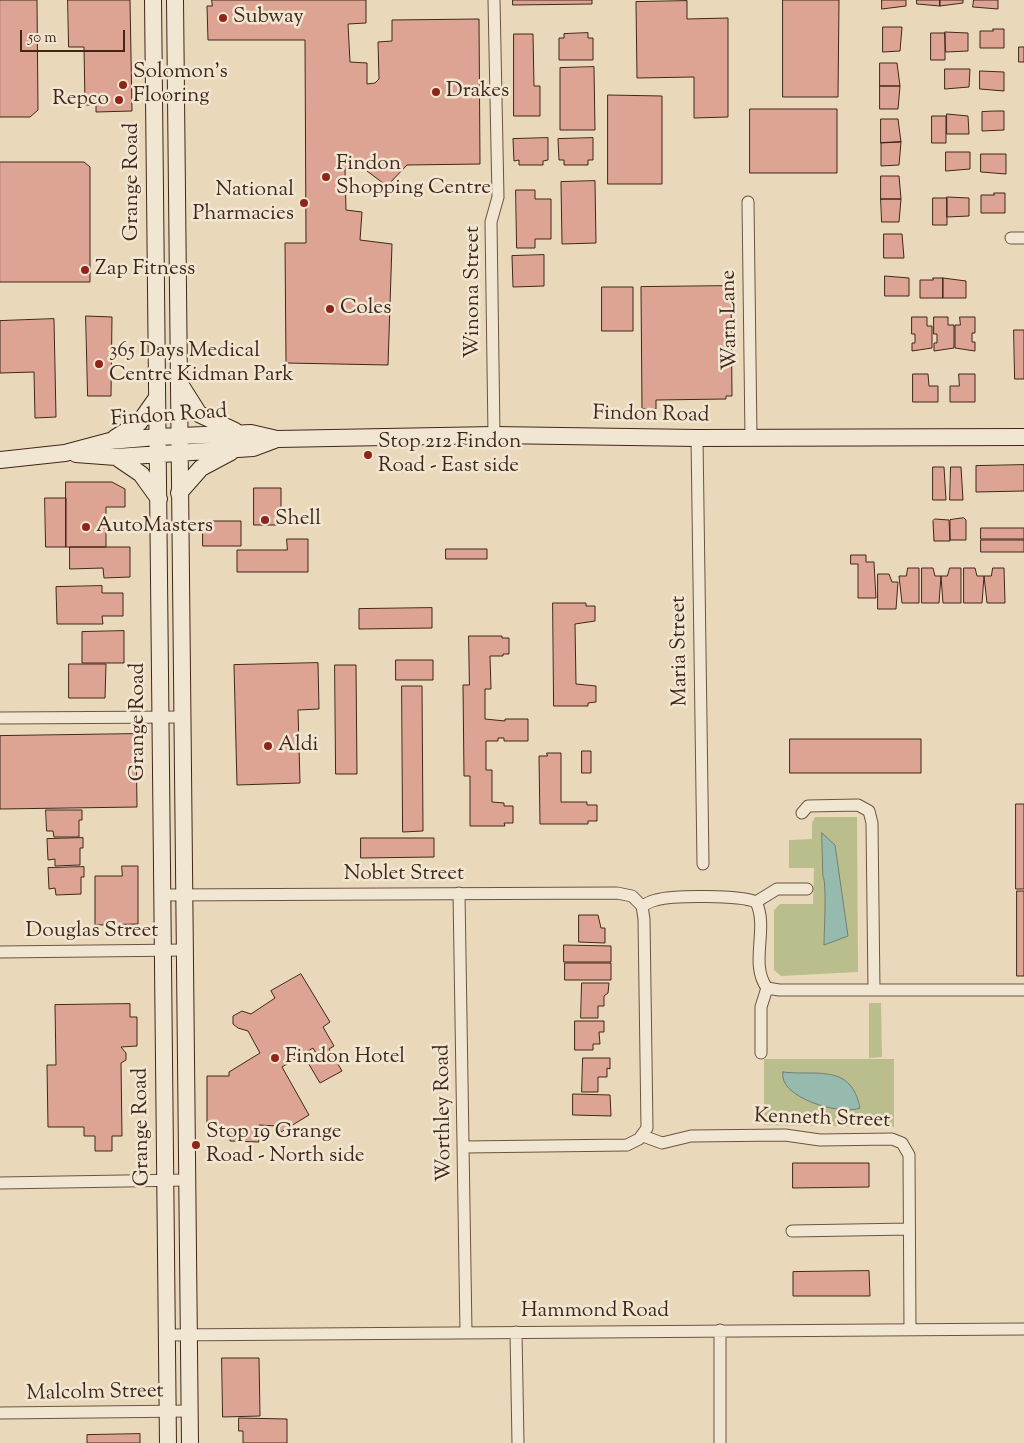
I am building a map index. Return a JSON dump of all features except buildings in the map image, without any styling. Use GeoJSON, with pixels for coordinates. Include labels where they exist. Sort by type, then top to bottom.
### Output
{"type":"FeatureCollection","features":[{"type":"Feature","properties":{"kind":"main road","name":"Grange Road"},"geometry":{"type":"LineString","coordinates":[[153,0],[156,399],[160,499],[160,717],[168,1443]]}},
{"type":"Feature","properties":{"kind":"main road","name":"Grange Road"},"geometry":{"type":"LineString","coordinates":[[175,0],[190,1443]]}},
{"type":"Feature","properties":{"kind":"main road"},"geometry":{"type":"LineString","coordinates":[[154,118],[176,135]]}},
{"type":"Feature","properties":{"kind":"main road"},"geometry":{"type":"LineString","coordinates":[[154,141],[176,135]]}},
{"type":"Feature","properties":{"kind":"main road"},"geometry":{"type":"LineString","coordinates":[[178,380],[199,414],[240,441],[201,468],[179,493]]}},
{"type":"Feature","properties":{"kind":"main road"},"geometry":{"type":"LineString","coordinates":[[110,440],[139,423],[156,399]]}},
{"type":"Feature","properties":{"kind":"main road","name":"Findon Road"},"geometry":{"type":"LineString","coordinates":[[0,460],[65,453],[110,440],[179,436],[240,441],[253,448],[277,439],[494,435],[697,438],[1024,437]]}},
{"type":"Feature","properties":{"kind":"main road","name":"Findon Road"},"geometry":{"type":"LineString","coordinates":[[65,453],[116,457],[179,452],[240,441]]}},
{"type":"Feature","properties":{"kind":"main road"},"geometry":{"type":"LineString","coordinates":[[116,457],[141,474],[160,499]]}},
{"type":"Feature","properties":{"kind":"street","name":"Winona Street"},"geometry":{"type":"LineString","coordinates":[[494,0],[498,197],[492,222],[494,435]]}},
{"type":"Feature","properties":{"kind":"street","name":"Warn Lane"},"geometry":{"type":"LineString","coordinates":[[748,202],[751,438]]}},
{"type":"Feature","properties":{"kind":"street"},"geometry":{"type":"LineString","coordinates":[[1011,238],[1024,238]]}},
{"type":"Feature","properties":{"kind":"street","name":"Maria Street"},"geometry":{"type":"LineString","coordinates":[[697,438],[703,864]]}},
{"type":"Feature","properties":{"kind":"street"},"geometry":{"type":"LineString","coordinates":[[0,718],[182,718]]}},
{"type":"Feature","properties":{"kind":"street"},"geometry":{"type":"LineString","coordinates":[[802,814],[808,806],[858,805],[868,811],[872,823],[874,990]]}},
{"type":"Feature","properties":{"kind":"street"},"geometry":{"type":"LineString","coordinates":[[464,1147],[627,1145],[643,1136],[647,1128],[644,920],[642,906],[657,899],[669,898],[740,897],[756,902],[777,889],[807,889]]}},
{"type":"Feature","properties":{"kind":"street","name":"Worthley Road"},"geometry":{"type":"LineString","coordinates":[[459,893],[466,1332]]}},
{"type":"Feature","properties":{"kind":"street","name":"Noblet Street"},"geometry":{"type":"LineString","coordinates":[[162,895],[617,893],[632,896],[642,906]]}},
{"type":"Feature","properties":{"kind":"street"},"geometry":{"type":"LineString","coordinates":[[756,902],[761,914],[760,972],[767,988],[779,990],[1024,990]]}},
{"type":"Feature","properties":{"kind":"street","name":"Douglas Street"},"geometry":{"type":"LineString","coordinates":[[0,952],[184,950]]}},
{"type":"Feature","properties":{"kind":"street"},"geometry":{"type":"LineString","coordinates":[[761,1053],[761,1007],[767,988]]}},
{"type":"Feature","properties":{"kind":"street","name":"Kenneth Street"},"geometry":{"type":"LineString","coordinates":[[643,1136],[662,1143],[691,1136],[785,1135],[820,1140],[892,1139],[902,1143],[909,1155],[910,1330]]}},
{"type":"Feature","properties":{"kind":"street"},"geometry":{"type":"LineString","coordinates":[[0,1183],[186,1180]]}},
{"type":"Feature","properties":{"kind":"street"},"geometry":{"type":"LineString","coordinates":[[792,1231],[909,1229]]}},
{"type":"Feature","properties":{"kind":"street","name":"Hammond Road"},"geometry":{"type":"LineString","coordinates":[[167,1335],[1024,1329]]}},
{"type":"Feature","properties":{"kind":"street"},"geometry":{"type":"LineString","coordinates":[[720,1330],[720,1443]]}},
{"type":"Feature","properties":{"kind":"street"},"geometry":{"type":"LineString","coordinates":[[516,1332],[518,1443]]}},
{"type":"Feature","properties":{"kind":"street","name":"Malcolm Street"},"geometry":{"type":"LineString","coordinates":[[0,1413],[190,1411]]}},
{"type":"Feature","properties":{"kind":"green space"},"geometry":{"type":"Polygon","coordinates":[[[815,817],[857,817],[858,972],[781,976],[774,970],[774,910],[780,904],[813,904],[814,868],[789,868],[789,840],[812,839],[812,823],[815,817]]]}},
{"type":"Feature","properties":{"kind":"green space"},"geometry":{"type":"Polygon","coordinates":[[[869,1003],[881,1003],[882,1057],[869,1058],[869,1003]]]}},
{"type":"Feature","properties":{"kind":"green space"},"geometry":{"type":"Polygon","coordinates":[[[764,1059],[894,1059],[894,1127],[764,1125],[764,1059]]]}},
{"type":"Feature","properties":{"kind":"water"},"geometry":{"type":"Polygon","coordinates":[[[822,833],[835,845],[848,936],[824,945],[825,897],[822,833]]]}},
{"type":"Feature","properties":{"kind":"water"},"geometry":{"type":"Polygon","coordinates":[[[783,1072],[820,1073],[841,1078],[849,1084],[856,1094],[860,1108],[851,1110],[825,1107],[799,1096],[784,1081],[783,1072]]]}},
{"type":"Feature","properties":{"kind":"place","name":"Subway"},"geometry":{"type":"Point","coordinates":[223,18]}},
{"type":"Feature","properties":{"kind":"place","name":"Solomon's Flooring"},"geometry":{"type":"Point","coordinates":[123,85]}},
{"type":"Feature","properties":{"kind":"place","name":"Drakes"},"geometry":{"type":"Point","coordinates":[436,92]}},
{"type":"Feature","properties":{"kind":"place","name":"Repco"},"geometry":{"type":"Point","coordinates":[119,100]}},
{"type":"Feature","properties":{"kind":"place","name":"Findon Shopping Centre"},"geometry":{"type":"Point","coordinates":[326,177]}},
{"type":"Feature","properties":{"kind":"place","name":"National Pharmacies"},"geometry":{"type":"Point","coordinates":[304,203]}},
{"type":"Feature","properties":{"kind":"place","name":"Zap Fitness"},"geometry":{"type":"Point","coordinates":[85,270]}},
{"type":"Feature","properties":{"kind":"place","name":"Coles"},"geometry":{"type":"Point","coordinates":[330,309]}},
{"type":"Feature","properties":{"kind":"place","name":"365 Days Medical Centre Kidman Park"},"geometry":{"type":"Point","coordinates":[99,364]}},
{"type":"Feature","properties":{"kind":"place","name":"Stop 212 Findon Road - East side"},"geometry":{"type":"Point","coordinates":[368,455]}},
{"type":"Feature","properties":{"kind":"place","name":"Shell"},"geometry":{"type":"Point","coordinates":[265,520]}},
{"type":"Feature","properties":{"kind":"place","name":"AutoMasters"},"geometry":{"type":"Point","coordinates":[86,527]}},
{"type":"Feature","properties":{"kind":"place","name":"Aldi"},"geometry":{"type":"Point","coordinates":[268,746]}},
{"type":"Feature","properties":{"kind":"place","name":"Findon Hotel"},"geometry":{"type":"Point","coordinates":[275,1058]}},
{"type":"Feature","properties":{"kind":"place","name":"Stop 19 Grange Road - North side"},"geometry":{"type":"Point","coordinates":[196,1145]}}]}
